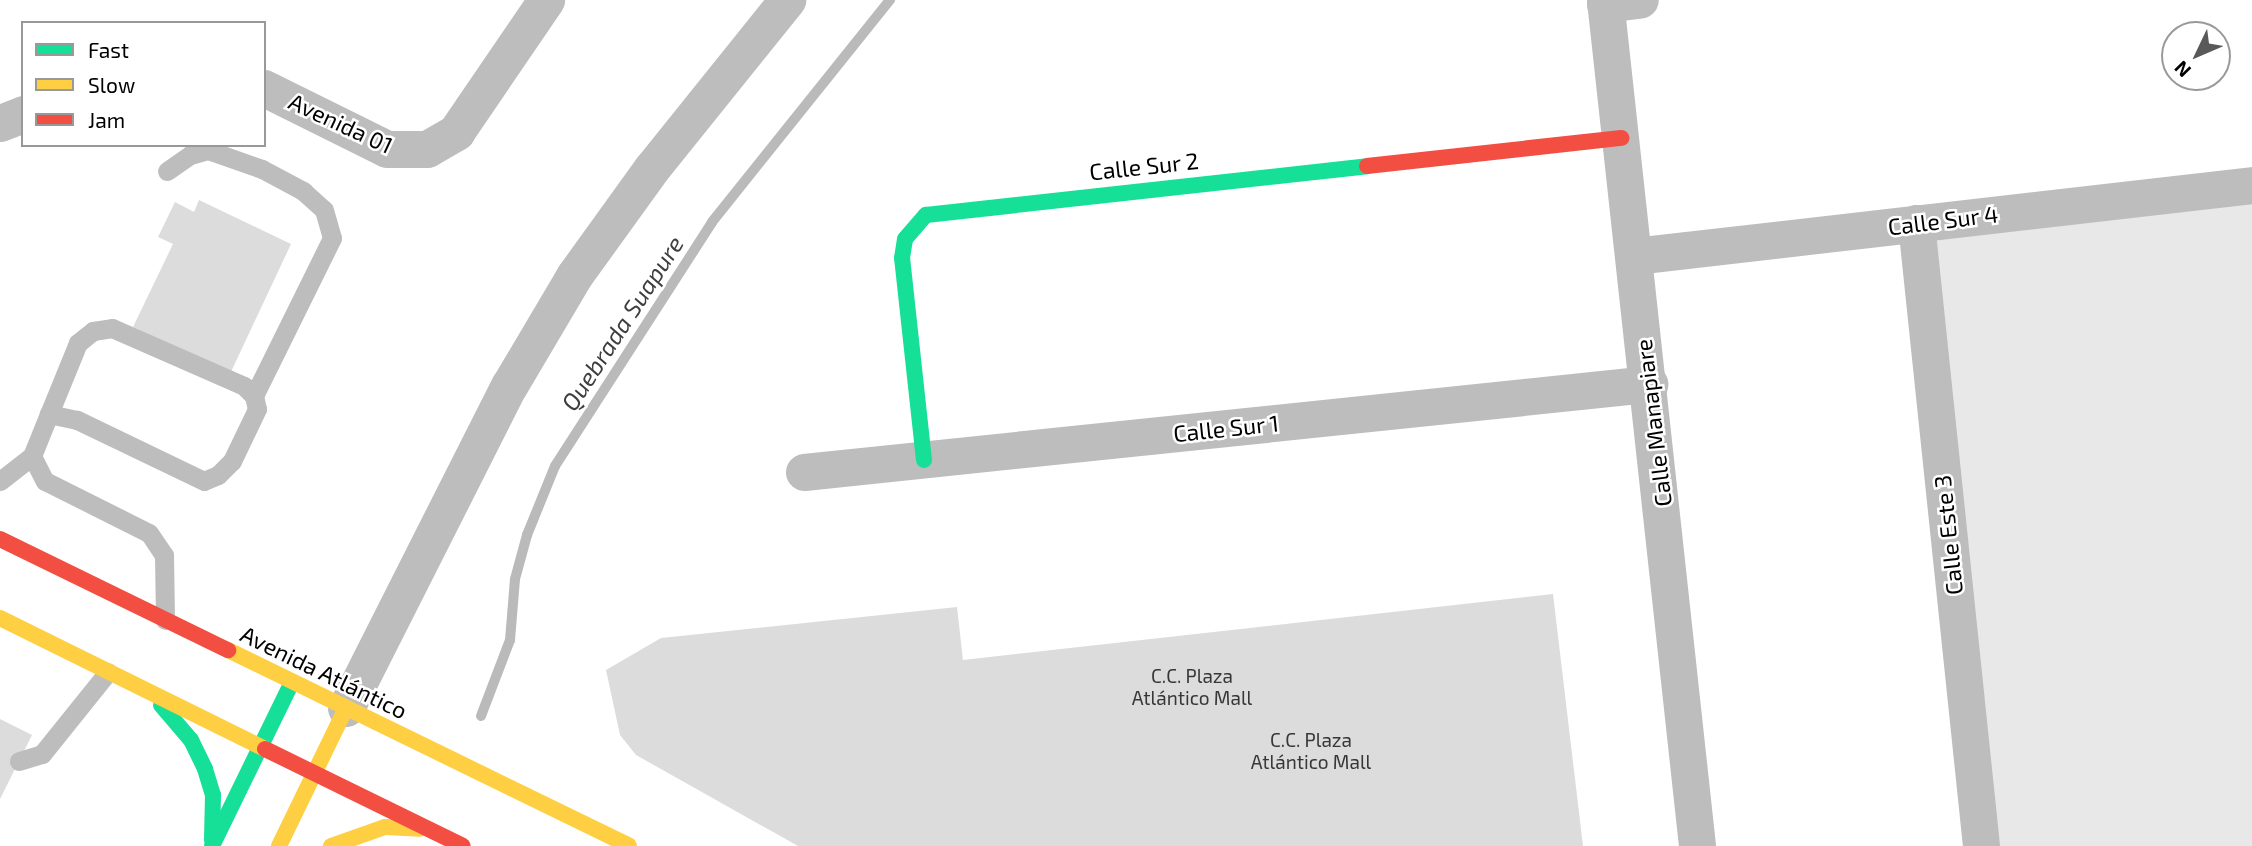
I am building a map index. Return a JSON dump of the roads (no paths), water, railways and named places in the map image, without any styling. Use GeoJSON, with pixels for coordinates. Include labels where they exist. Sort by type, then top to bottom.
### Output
{"type":"FeatureCollection","features":[{"type":"Feature","properties":{"kind":"main road","name":"Calle Sur 2"},"geometry":{"type":"LineString","coordinates":[[924,460],[902,258],[905,239],[926,215],[1621,138]]}},
{"type":"Feature","properties":{"kind":"main road","name":"Avenida Atlántico"},"geometry":{"type":"LineString","coordinates":[[0,539],[629,846]]}},
{"type":"Feature","properties":{"kind":"main road"},"geometry":{"type":"LineString","coordinates":[[0,618],[463,846]]}},
{"type":"Feature","properties":{"kind":"main road"},"geometry":{"type":"LineString","coordinates":[[212,846],[292,682]]}},
{"type":"Feature","properties":{"kind":"main road"},"geometry":{"type":"LineString","coordinates":[[150,694],[191,740],[205,769],[213,795],[212,846]]}},
{"type":"Feature","properties":{"kind":"main road"},"geometry":{"type":"LineString","coordinates":[[279,846],[346,708]]}},
{"type":"Feature","properties":{"kind":"main road"},"geometry":{"type":"LineString","coordinates":[[331,846],[352,835],[385,827],[429,830]]}},
{"type":"Feature","properties":{"kind":"street","name":"Avenida 01"},"geometry":{"type":"LineString","coordinates":[[266,89],[387,149],[427,149],[456,132],[546,0]]}},
{"type":"Feature","properties":{"kind":"street"},"geometry":{"type":"LineString","coordinates":[[346,708],[509,386],[574,276],[652,168],[787,0]]}},
{"type":"Feature","properties":{"kind":"street","name":"Calle Manapiare"},"geometry":{"type":"LineString","coordinates":[[1617,1],[1621,138],[1698,846]]}},
{"type":"Feature","properties":{"kind":"street"},"geometry":{"type":"LineString","coordinates":[[0,123],[21,115]]}},
{"type":"Feature","properties":{"kind":"street","name":"Calle Sur 4"},"geometry":{"type":"LineString","coordinates":[[1634,256],[2252,185]]}},
{"type":"Feature","properties":{"kind":"street","name":"Calle Este 3"},"geometry":{"type":"LineString","coordinates":[[1916,223],[1981,846]]}},
{"type":"Feature","properties":{"kind":"street","name":"Calle Sur 1"},"geometry":{"type":"LineString","coordinates":[[804,472],[1648,384]]}},
{"type":"Feature","properties":{"kind":"lane"},"geometry":{"type":"LineString","coordinates":[[167,171],[190,155],[208,149],[262,169],[303,191],[324,210],[332,238],[254,396]]}},
{"type":"Feature","properties":{"kind":"lane"},"geometry":{"type":"LineString","coordinates":[[0,481],[32,456],[49,414],[78,343],[93,331],[112,328],[244,386],[254,396],[257,410],[232,461],[219,475],[204,481],[77,420],[49,414]]}},
{"type":"Feature","properties":{"kind":"lane"},"geometry":{"type":"LineString","coordinates":[[32,456],[46,481],[149,533],[164,555],[165,620]]}},
{"type":"Feature","properties":{"kind":"lane"},"geometry":{"type":"LineString","coordinates":[[19,761],[42,754],[108,672]]}},
{"type":"Feature","properties":{"kind":"waterway","name":"Quebrada Suapure"},"geometry":{"type":"LineString","coordinates":[[481,716],[510,640],[515,579],[527,535],[555,466],[712,222],[890,0]]}}]}
